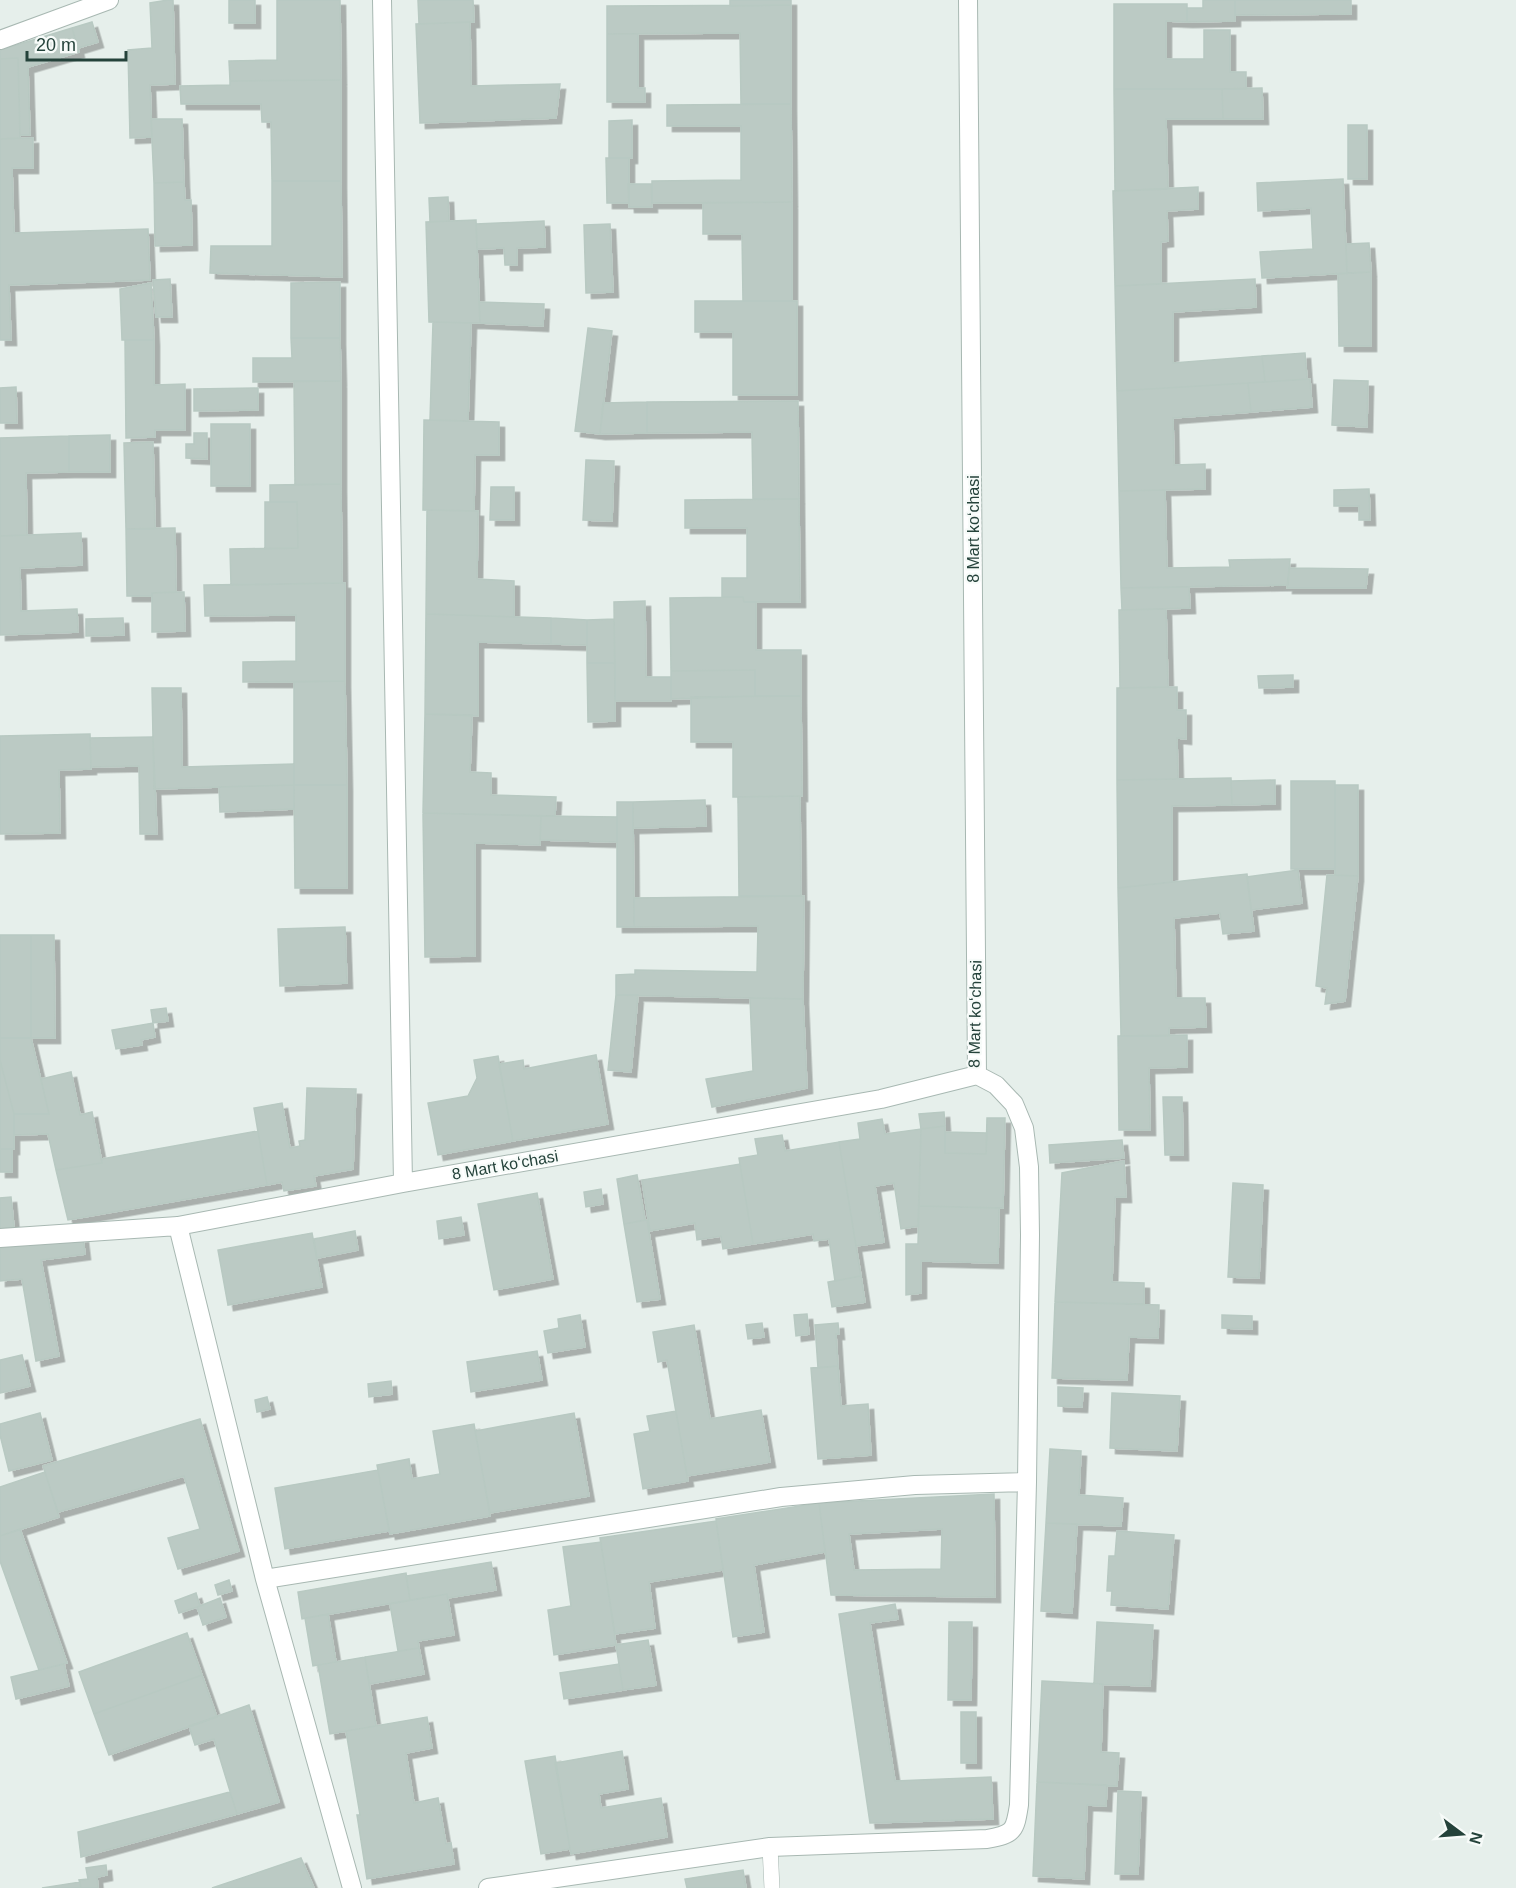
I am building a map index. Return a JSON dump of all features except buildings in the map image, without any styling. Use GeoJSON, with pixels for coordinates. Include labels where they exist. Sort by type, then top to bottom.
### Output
{"type":"FeatureCollection","features":[{"type":"Feature","properties":{"kind":"street"},"geometry":{"type":"LineString","coordinates":[[0,40],[109,0]]}},
{"type":"Feature","properties":{"kind":"street"},"geometry":{"type":"LineString","coordinates":[[382,0],[403,1183]]}},
{"type":"Feature","properties":{"kind":"street","name":"8 Mart koʻchasi"},"geometry":{"type":"LineString","coordinates":[[0,1238],[178,1226],[403,1183],[881,1099],[977,1075],[968,0]]}},
{"type":"Feature","properties":{"kind":"street"},"geometry":{"type":"LineString","coordinates":[[488,1888],[770,1846],[987,1839],[1012,1831],[1019,1805],[1027,1482],[1029,1167],[1024,1128],[1014,1104],[996,1085],[977,1075]]}},
{"type":"Feature","properties":{"kind":"street"},"geometry":{"type":"LineString","coordinates":[[178,1226],[265,1579],[352,1888]]}},
{"type":"Feature","properties":{"kind":"street"},"geometry":{"type":"LineString","coordinates":[[265,1579],[781,1497],[915,1485],[1027,1482]]}},
{"type":"Feature","properties":{"kind":"lane"},"geometry":{"type":"LineString","coordinates":[[770,1846],[772,1888]]}}]}
